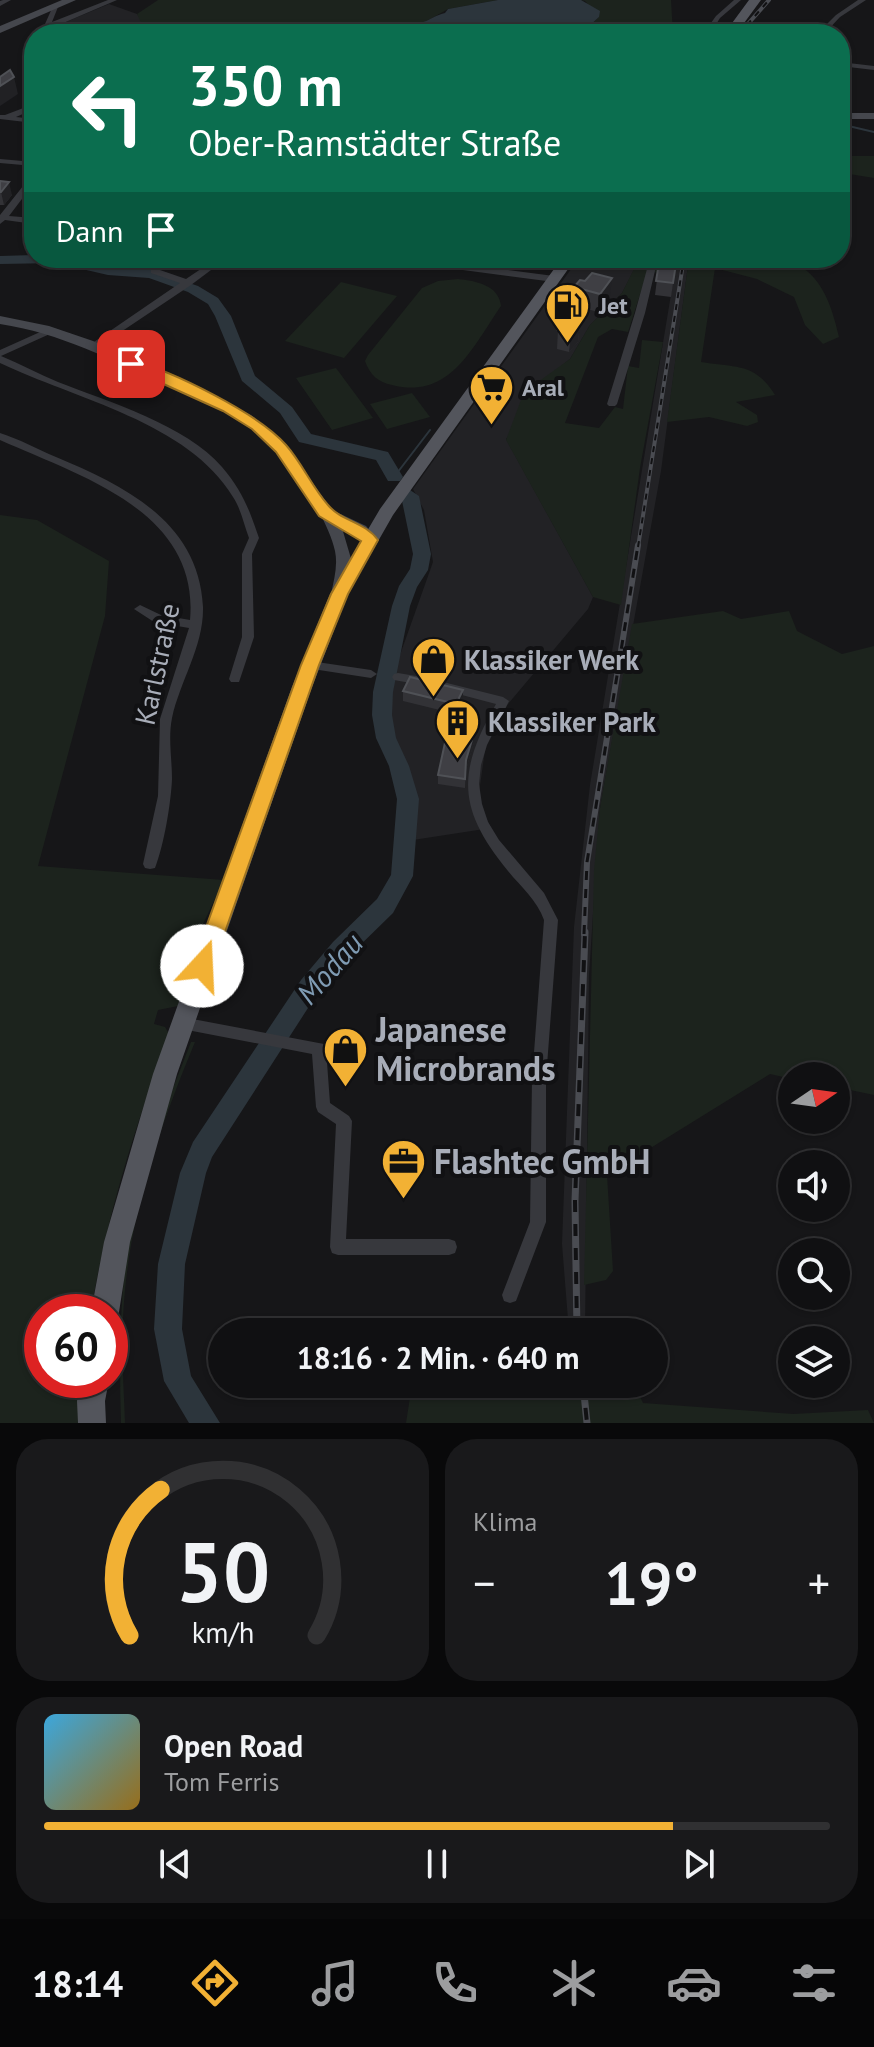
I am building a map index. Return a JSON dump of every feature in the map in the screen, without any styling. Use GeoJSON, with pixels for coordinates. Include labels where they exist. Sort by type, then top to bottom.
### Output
{"type":"FeatureCollection","features":[{"type":"Feature","properties":{"kind":"main road"},"geometry":{"type":"LineString","coordinates":[[737,24],[755,0]]}},
{"type":"Feature","properties":{"kind":"main road"},"geometry":{"type":"LineString","coordinates":[[0,30],[61,3]]}},
{"type":"Feature","properties":{"kind":"main road"},"geometry":{"type":"LineString","coordinates":[[850,116],[874,116]]}},
{"type":"Feature","properties":{"kind":"main road"},"geometry":{"type":"LineString","coordinates":[[108,1294],[134,1175],[182,1023],[310,665],[339,594],[386,513],[562,268]]}},
{"type":"Feature","properties":{"kind":"main road"},"geometry":{"type":"LineString","coordinates":[[0,320],[49,331],[94,346],[228,408],[257,425],[281,449],[325,512],[350,537],[370,540]]}},
{"type":"Feature","properties":{"kind":"main road"},"geometry":{"type":"LineString","coordinates":[[341,527],[386,513]]}},
{"type":"Feature","properties":{"kind":"main road"},"geometry":{"type":"LineString","coordinates":[[339,594],[344,558],[341,527]]}},
{"type":"Feature","properties":{"kind":"main road"},"geometry":{"type":"LineString","coordinates":[[92,1398],[92,1423]]}},
{"type":"Feature","properties":{"kind":"main road"},"geometry":{"type":"LineString","coordinates":[[103,1398],[104,1423]]}},
{"type":"Feature","properties":{"kind":"street"},"geometry":{"type":"LineString","coordinates":[[0,4],[8,0]]}},
{"type":"Feature","properties":{"kind":"street"},"geometry":{"type":"LineString","coordinates":[[48,24],[59,23],[114,0]]}},
{"type":"Feature","properties":{"kind":"street"},"geometry":{"type":"LineString","coordinates":[[713,24],[738,0]]}},
{"type":"Feature","properties":{"kind":"street"},"geometry":{"type":"LineString","coordinates":[[830,24],[860,2]]}},
{"type":"Feature","properties":{"kind":"street"},"geometry":{"type":"LineString","coordinates":[[48,24],[61,3]]}},
{"type":"Feature","properties":{"kind":"street"},"geometry":{"type":"LineString","coordinates":[[850,65],[874,68]]}},
{"type":"Feature","properties":{"kind":"street"},"geometry":{"type":"LineString","coordinates":[[4,117],[24,110]]}},
{"type":"Feature","properties":{"kind":"street"},"geometry":{"type":"LineString","coordinates":[[4,117],[24,120]]}},
{"type":"Feature","properties":{"kind":"street"},"geometry":{"type":"LineString","coordinates":[[0,161],[24,163]]}},
{"type":"Feature","properties":{"kind":"street"},"geometry":{"type":"LineString","coordinates":[[1,219],[24,191]]}},
{"type":"Feature","properties":{"kind":"street"},"geometry":{"type":"LineString","coordinates":[[1,219],[24,220]]}},
{"type":"Feature","properties":{"kind":"street"},"geometry":{"type":"LineString","coordinates":[[157,268],[154,271],[188,283]]}},
{"type":"Feature","properties":{"kind":"street"},"geometry":{"type":"LineString","coordinates":[[94,346],[209,268]]}},
{"type":"Feature","properties":{"kind":"street"},"geometry":{"type":"LineString","coordinates":[[471,268],[554,279]]}},
{"type":"Feature","properties":{"kind":"street"},"geometry":{"type":"LineString","coordinates":[[612,404],[634,327],[645,306],[652,268]]}},
{"type":"Feature","properties":{"kind":"street"},"geometry":{"type":"LineString","coordinates":[[524,275],[537,285],[541,296]]}},
{"type":"Feature","properties":{"kind":"street"},"geometry":{"type":"LineString","coordinates":[[49,331],[0,357],[30,376],[126,411],[168,432],[212,462],[230,482],[245,508],[254,538],[247,554],[248,637],[235,679]]}},
{"type":"Feature","properties":{"kind":"street","name":"Karlstraße"},"geometry":{"type":"LineString","coordinates":[[0,436],[135,500],[166,525],[180,545],[194,579],[195,625],[165,723],[165,787],[150,864]]}},
{"type":"Feature","properties":{"kind":"street"},"geometry":{"type":"LineString","coordinates":[[140,609],[158,619],[195,625]]}},
{"type":"Feature","properties":{"kind":"street"},"geometry":{"type":"LineString","coordinates":[[310,665],[371,674]]}},
{"type":"Feature","properties":{"kind":"street"},"geometry":{"type":"LineString","coordinates":[[398,677],[503,701],[480,740],[471,780],[474,801],[496,847],[543,902],[551,920],[539,1079],[538,1222],[510,1295]]}},
{"type":"Feature","properties":{"kind":"street"},"geometry":{"type":"LineString","coordinates":[[182,1023],[319,1049],[323,1107],[344,1121],[338,1247],[449,1247]]}},
{"type":"Feature","properties":{"kind":"shaded area"},"geometry":{"type":"Polygon","coordinates":[[[158,0],[498,0],[448,9],[425,22],[413,24],[142,24],[137,14],[158,0]]]}},
{"type":"Feature","properties":{"kind":"shaded area"},"geometry":{"type":"Polygon","coordinates":[[[498,0],[581,0],[600,11],[599,17],[591,24],[414,24],[445,13],[448,9],[498,0]]]}},
{"type":"Feature","properties":{"kind":"shaded area"},"geometry":{"type":"Polygon","coordinates":[[[581,0],[671,0],[672,24],[591,24],[599,17],[581,0]]]}},
{"type":"Feature","properties":{"kind":"shaded area"},"geometry":{"type":"Polygon","coordinates":[[[109,4],[137,14],[144,24],[61,24],[109,4]]]}},
{"type":"Feature","properties":{"kind":"shaded area"},"geometry":{"type":"Polygon","coordinates":[[[850,156],[874,156],[874,178],[850,174],[850,156]]]}},
{"type":"Feature","properties":{"kind":"shaded area"},"geometry":{"type":"Polygon","coordinates":[[[572,268],[635,268],[622,293],[590,325],[570,359],[555,371],[506,439],[593,597],[588,609],[508,704],[486,743],[478,800],[491,828],[413,840],[413,801],[403,763],[389,731],[395,669],[433,562],[424,510],[413,489],[572,268]]]}},
{"type":"Feature","properties":{"kind":"shaded area"},"geometry":{"type":"Polygon","coordinates":[[[634,268],[672,268],[672,271],[647,273],[628,332],[612,329],[598,337],[565,423],[599,428],[615,407],[623,409],[628,366],[639,368],[642,340],[663,342],[640,468],[621,605],[593,597],[506,440],[524,392],[570,359],[590,325],[622,293],[634,268]]]}},
{"type":"Feature","properties":{"kind":"shaded area"},"geometry":{"type":"Polygon","coordinates":[[[675,268],[688,268],[661,471],[600,808],[589,975],[585,1318],[568,1318],[562,1244],[574,927],[590,785],[675,268]]]}},
{"type":"Feature","properties":{"kind":"shaded area"},"geometry":{"type":"Polygon","coordinates":[[[688,268],[715,268],[701,362],[734,366],[752,372],[775,395],[736,402],[757,415],[758,422],[747,426],[709,417],[667,422],[688,268]]]}},
{"type":"Feature","properties":{"kind":"shaded area"},"geometry":{"type":"Polygon","coordinates":[[[715,268],[804,269],[818,283],[830,305],[839,337],[823,344],[805,325],[794,297],[757,279],[715,268]]]}},
{"type":"Feature","properties":{"kind":"shaded area"},"geometry":{"type":"Polygon","coordinates":[[[458,279],[491,289],[501,306],[470,353],[445,377],[430,385],[412,388],[392,385],[375,377],[365,361],[368,355],[422,288],[438,281],[458,279]]]}},
{"type":"Feature","properties":{"kind":"shaded area"},"geometry":{"type":"Polygon","coordinates":[[[341,282],[397,296],[344,358],[285,341],[341,282]]]}},
{"type":"Feature","properties":{"kind":"shaded area"},"geometry":{"type":"Polygon","coordinates":[[[336,368],[373,418],[332,430],[296,378],[336,368]]]}},
{"type":"Feature","properties":{"kind":"shaded area"},"geometry":{"type":"Polygon","coordinates":[[[412,393],[430,417],[387,429],[370,404],[412,393]]]}},
{"type":"Feature","properties":{"kind":"shaded area"},"geometry":{"type":"Polygon","coordinates":[[[0,515],[37,520],[109,561],[105,616],[38,866],[224,880],[172,989],[181,998],[178,1006],[158,1010],[154,1024],[165,1027],[169,1034],[123,1171],[94,1294],[24,1294],[24,1398],[86,1398],[87,1423],[0,1423],[0,515]]]}},
{"type":"Feature","properties":{"kind":"shaded area"},"geometry":{"type":"Polygon","coordinates":[[[723,611],[741,619],[789,611],[797,631],[842,654],[874,646],[874,1095],[850,1090],[850,1062],[778,1062],[778,1076],[770,1074],[607,1175],[613,1271],[606,1280],[584,1285],[594,870],[600,808],[632,624],[723,611]]]}},
{"type":"Feature","properties":{"kind":"shaded area"},"geometry":{"type":"Polygon","coordinates":[[[191,1042],[195,1042],[147,1178],[123,1294],[137,1199],[165,1109],[191,1042]]]}},
{"type":"Feature","properties":{"kind":"shaded area"},"geometry":{"type":"Polygon","coordinates":[[[120,1398],[124,1398],[125,1423],[121,1423],[120,1398]]]}},
{"type":"Feature","properties":{"kind":"shaded area"},"geometry":{"type":"Polygon","coordinates":[[[410,1398],[641,1398],[643,1403],[793,1414],[868,1410],[874,1423],[406,1423],[410,1398]]]}},
{"type":"Feature","properties":{"kind":"building"},"geometry":{"type":"Polygon","coordinates":[[[10,70],[14,77],[0,86],[0,77],[10,70]]]}},
{"type":"Feature","properties":{"kind":"building"},"geometry":{"type":"Polygon","coordinates":[[[0,181],[9,182],[1,192],[0,192],[0,181]]]}},
{"type":"Feature","properties":{"kind":"building"},"geometry":{"type":"Polygon","coordinates":[[[658,268],[675,268],[673,283],[656,281],[658,268]]]}},
{"type":"Feature","properties":{"kind":"building"},"geometry":{"type":"Polygon","coordinates":[[[592,273],[612,278],[600,294],[574,287],[580,280],[585,281],[592,273]]]}},
{"type":"Feature","properties":{"kind":"building"},"geometry":{"type":"Polygon","coordinates":[[[567,320],[580,323],[571,334],[558,330],[567,320]]]}},
{"type":"Feature","properties":{"kind":"building"},"geometry":{"type":"Polygon","coordinates":[[[410,677],[463,690],[456,704],[403,691],[410,677]]]}},
{"type":"Feature","properties":{"kind":"building","name":"Klassiker Park"},"geometry":{"type":"Polygon","coordinates":[[[448,729],[474,733],[466,760],[465,779],[438,775],[448,729]]]}},
{"type":"Feature","properties":{"kind":"waterway"},"geometry":{"type":"LineString","coordinates":[[850,126],[874,132]]}},
{"type":"Feature","properties":{"kind":"waterway","name":"Modau"},"geometry":{"type":"LineString","coordinates":[[0,260],[24,260]]}},
{"type":"Feature","properties":{"kind":"waterway","name":"Modau"},"geometry":{"type":"LineString","coordinates":[[95,268],[151,274],[193,289],[213,301],[223,316],[248,378],[286,410],[305,438],[382,456],[394,477]]}},
{"type":"Feature","properties":{"kind":"waterway"},"geometry":{"type":"LineString","coordinates":[[555,299],[565,290]]}},
{"type":"Feature","properties":{"kind":"waterway"},"geometry":{"type":"LineString","coordinates":[[394,477],[430,430]]}},
{"type":"Feature","properties":{"kind":"waterway","name":"Modau"},"geometry":{"type":"LineString","coordinates":[[206,1423],[178,1381],[168,1329],[168,1297],[177,1231],[193,1173],[202,1150],[309,987],[341,949],[385,906],[402,876],[408,799],[399,766],[386,738],[382,715],[383,692],[401,606],[408,586],[419,570],[422,554],[410,496]]}},
{"type":"Feature","properties":{"kind":"railway"},"geometry":{"type":"LineString","coordinates":[[748,24],[769,0]]}},
{"type":"Feature","properties":{"kind":"railway"},"geometry":{"type":"LineString","coordinates":[[638,547],[682,268]]}},
{"type":"Feature","properties":{"kind":"railway"},"geometry":{"type":"LineString","coordinates":[[584,934],[587,862],[638,545]]}},
{"type":"Feature","properties":{"kind":"railway"},"geometry":{"type":"LineString","coordinates":[[577,1318],[575,1201],[585,932]]}},
{"type":"Feature","properties":{"kind":"railway"},"geometry":{"type":"LineString","coordinates":[[584,1398],[587,1423]]}},
{"type":"Feature","properties":{"kind":"place","name":"Jet"},"geometry":{"type":"Point","coordinates":[568,345]}},
{"type":"Feature","properties":{"kind":"place","name":"Aral"},"geometry":{"type":"Point","coordinates":[491,427]}},
{"type":"Feature","properties":{"kind":"place","name":"Klassiker Werk"},"geometry":{"type":"Point","coordinates":[433,699]}},
{"type":"Feature","properties":{"kind":"place","name":"Klassiker Park"},"geometry":{"type":"Point","coordinates":[457,761]}},
{"type":"Feature","properties":{"kind":"place","name":"Japanese Microbrands"},"geometry":{"type":"Point","coordinates":[345,1089]}},
{"type":"Feature","properties":{"kind":"place","name":"Flashtec GmbH"},"geometry":{"type":"Point","coordinates":[403,1201]}},
{"type":"Feature","properties":{"kind":"route"},"geometry":{"type":"LineString","coordinates":[[131,364],[228,408],[257,425],[289,459],[325,512],[360,530],[370,540],[339,594],[310,665],[202,966]]}}]}
